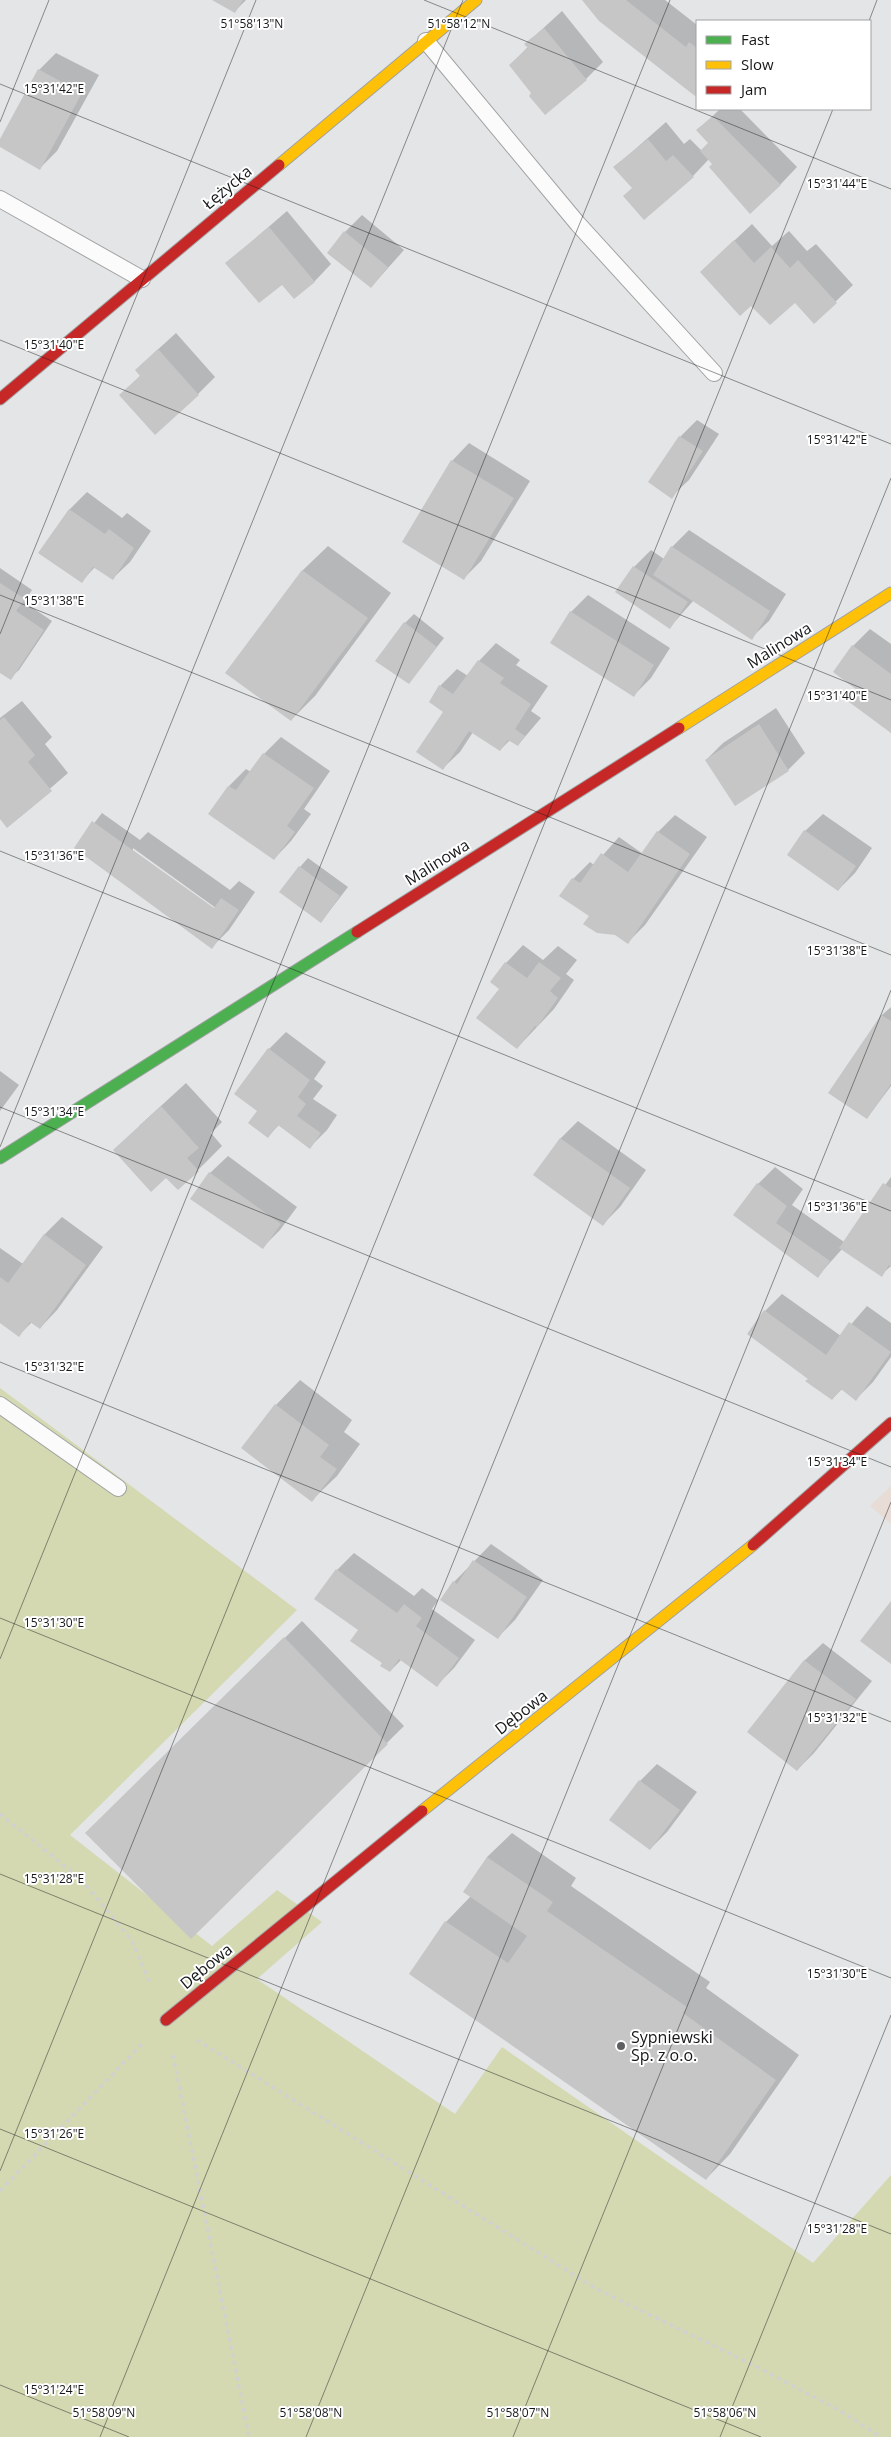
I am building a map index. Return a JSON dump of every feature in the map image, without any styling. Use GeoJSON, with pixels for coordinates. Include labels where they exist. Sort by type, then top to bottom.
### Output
{"type":"FeatureCollection","features":[{"type":"Feature","properties":{"kind":"street","name":"Łężycka"},"geometry":{"type":"LineString","coordinates":[[0,399],[476,0]]}},
{"type":"Feature","properties":{"kind":"street","name":"Malinowa"},"geometry":{"type":"LineString","coordinates":[[0,1158],[891,593]]}},
{"type":"Feature","properties":{"kind":"street","name":"Dębowa"},"geometry":{"type":"LineString","coordinates":[[166,2020],[446,1792],[614,1660],[774,1528],[891,1423]]}},
{"type":"Feature","properties":{"kind":"lane"},"geometry":{"type":"LineString","coordinates":[[426,41],[578,224],[714,373]]}},
{"type":"Feature","properties":{"kind":"lane"},"geometry":{"type":"LineString","coordinates":[[0,199],[142,279]]}},
{"type":"Feature","properties":{"kind":"lane"},"geometry":{"type":"LineString","coordinates":[[0,1405],[118,1488]]}},
{"type":"Feature","properties":{"kind":"path"},"geometry":{"type":"LineString","coordinates":[[0,1814],[81,1880],[132,1941],[166,2020],[248,2437]]}},
{"type":"Feature","properties":{"kind":"path"},"geometry":{"type":"LineString","coordinates":[[0,2191],[166,2020]]}},
{"type":"Feature","properties":{"kind":"path"},"geometry":{"type":"LineString","coordinates":[[166,2020],[458,2205],[594,2288],[757,2367],[839,2410],[879,2437]]}},
{"type":"Feature","properties":{"kind":"shaded area"},"geometry":{"type":"Polygon","coordinates":[[[891,1486],[891,1524],[870,1506],[891,1486]]]}},
{"type":"Feature","properties":{"kind":"green space"},"geometry":{"type":"Polygon","coordinates":[[[0,1388],[297,1610],[70,1835],[212,1946],[277,1890],[322,1922],[257,1979],[455,2114],[502,2047],[813,2263],[891,2175],[891,2437],[0,2437],[0,1388]]]}},
{"type":"Feature","properties":{"kind":"building"},"geometry":{"type":"Polygon","coordinates":[[[212,0],[243,0],[235,13],[212,0]]]}},
{"type":"Feature","properties":{"kind":"building"},"geometry":{"type":"Polygon","coordinates":[[[582,0],[626,0],[686,47],[689,42],[696,47],[695,96],[599,21],[582,0]]]}},
{"type":"Feature","properties":{"kind":"building"},"geometry":{"type":"Polygon","coordinates":[[[544,28],[587,80],[545,115],[529,96],[531,93],[509,65],[528,48],[524,44],[544,28]]]}},
{"type":"Feature","properties":{"kind":"building"},"geometry":{"type":"Polygon","coordinates":[[[38,69],[82,93],[40,170],[0,147],[0,139],[38,69]]]}},
{"type":"Feature","properties":{"kind":"building"},"geometry":{"type":"Polygon","coordinates":[[[713,116],[781,185],[750,214],[709,167],[712,164],[700,151],[708,143],[696,130],[713,116]]]}},
{"type":"Feature","properties":{"kind":"building"},"geometry":{"type":"Polygon","coordinates":[[[648,139],[666,161],[673,155],[694,177],[644,220],[623,196],[632,188],[613,167],[648,139]]]}},
{"type":"Feature","properties":{"kind":"building"},"geometry":{"type":"Polygon","coordinates":[[[269,227],[315,282],[294,299],[282,285],[259,303],[225,263],[269,227]]]}},
{"type":"Feature","properties":{"kind":"building"},"geometry":{"type":"Polygon","coordinates":[[[344,231],[388,267],[371,288],[327,253],[344,231]]]}},
{"type":"Feature","properties":{"kind":"building"},"geometry":{"type":"Polygon","coordinates":[[[734,240],[754,263],[771,247],[790,268],[798,260],[837,303],[814,324],[795,303],[770,325],[751,306],[740,316],[700,272],[734,240]]]}},
{"type":"Feature","properties":{"kind":"building"},"geometry":{"type":"Polygon","coordinates":[[[158,349],[199,395],[155,435],[119,395],[140,376],[135,370],[158,349]]]}},
{"type":"Feature","properties":{"kind":"building"},"geometry":{"type":"Polygon","coordinates":[[[679,436],[703,451],[672,499],[648,482],[679,436]]]}},
{"type":"Feature","properties":{"kind":"building"},"geometry":{"type":"Polygon","coordinates":[[[451,460],[514,498],[464,580],[402,542],[451,460]]]}},
{"type":"Feature","properties":{"kind":"building"},"geometry":{"type":"Polygon","coordinates":[[[69,509],[105,534],[109,529],[134,548],[113,580],[93,567],[82,583],[38,553],[69,509]]]}},
{"type":"Feature","properties":{"kind":"building"},"geometry":{"type":"Polygon","coordinates":[[[671,546],[770,611],[752,640],[653,575],[671,546]]]}},
{"type":"Feature","properties":{"kind":"building"},"geometry":{"type":"Polygon","coordinates":[[[633,566],[688,602],[670,629],[615,592],[633,566]]]}},
{"type":"Feature","properties":{"kind":"building"},"geometry":{"type":"Polygon","coordinates":[[[302,570],[368,618],[291,721],[225,673],[302,570]]]}},
{"type":"Feature","properties":{"kind":"building"},"geometry":{"type":"Polygon","coordinates":[[[0,583],[25,599],[16,611],[44,630],[11,680],[0,673],[0,583]]]}},
{"type":"Feature","properties":{"kind":"building"},"geometry":{"type":"Polygon","coordinates":[[[570,611],[654,665],[634,697],[550,643],[570,611]]]}},
{"type":"Feature","properties":{"kind":"building"},"geometry":{"type":"Polygon","coordinates":[[[404,622],[437,647],[409,684],[375,661],[404,622]]]}},
{"type":"Feature","properties":{"kind":"building"},"geometry":{"type":"Polygon","coordinates":[[[852,645],[891,674],[891,733],[849,702],[857,690],[833,672],[852,645]]]}},
{"type":"Feature","properties":{"kind":"building"},"geometry":{"type":"Polygon","coordinates":[[[478,660],[504,678],[500,683],[531,704],[515,729],[525,736],[518,746],[508,740],[500,751],[469,731],[443,770],[416,752],[443,712],[429,702],[439,685],[453,694],[478,660]]]}},
{"type":"Feature","properties":{"kind":"building"},"geometry":{"type":"Polygon","coordinates":[[[4,717],[35,755],[28,762],[52,791],[7,828],[0,819],[0,720],[4,717]]]}},
{"type":"Feature","properties":{"kind":"building"},"geometry":{"type":"Polygon","coordinates":[[[759,724],[789,771],[735,806],[705,760],[759,724]]]}},
{"type":"Feature","properties":{"kind":"building"},"geometry":{"type":"Polygon","coordinates":[[[263,753],[314,788],[287,826],[295,832],[274,860],[208,814],[228,786],[236,790],[263,753]]]}},
{"type":"Feature","properties":{"kind":"building"},"geometry":{"type":"Polygon","coordinates":[[[92,821],[214,908],[221,898],[239,910],[212,949],[74,848],[92,821]]]}},
{"type":"Feature","properties":{"kind":"building"},"geometry":{"type":"Polygon","coordinates":[[[804,830],[856,866],[838,891],[787,855],[804,830]]]}},
{"type":"Feature","properties":{"kind":"building"},"geometry":{"type":"Polygon","coordinates":[[[657,831],[690,854],[628,944],[615,935],[597,933],[583,924],[589,916],[559,896],[572,878],[580,883],[601,853],[628,872],[657,831]]]}},
{"type":"Feature","properties":{"kind":"building"},"geometry":{"type":"Polygon","coordinates":[[[299,866],[340,896],[321,923],[279,892],[299,866]]]}},
{"type":"Feature","properties":{"kind":"building"},"geometry":{"type":"Polygon","coordinates":[[[505,962],[527,978],[539,962],[561,978],[550,991],[558,998],[537,1027],[535,1026],[517,1049],[476,1018],[499,989],[490,982],[505,962]]]}},
{"type":"Feature","properties":{"kind":"building"},"geometry":{"type":"Polygon","coordinates":[[[881,1015],[891,1021],[891,1084],[867,1119],[828,1093],[881,1015]]]}},
{"type":"Feature","properties":{"kind":"building"},"geometry":{"type":"Polygon","coordinates":[[[268,1048],[310,1080],[298,1097],[306,1104],[297,1116],[321,1133],[310,1149],[278,1125],[268,1138],[248,1123],[257,1111],[234,1094],[268,1048]]]}},
{"type":"Feature","properties":{"kind":"building"},"geometry":{"type":"Polygon","coordinates":[[[161,1106],[199,1148],[187,1158],[199,1171],[178,1190],[166,1178],[151,1192],[113,1150],[161,1106]]]}},
{"type":"Feature","properties":{"kind":"building"},"geometry":{"type":"Polygon","coordinates":[[[560,1138],[630,1188],[603,1226],[533,1175],[560,1138]]]}},
{"type":"Feature","properties":{"kind":"building"},"geometry":{"type":"Polygon","coordinates":[[[209,1172],[281,1224],[263,1249],[190,1199],[209,1172]]]}},
{"type":"Feature","properties":{"kind":"building"},"geometry":{"type":"Polygon","coordinates":[[[757,1183],[787,1206],[776,1223],[830,1261],[818,1278],[733,1215],[757,1183]]]}},
{"type":"Feature","properties":{"kind":"building"},"geometry":{"type":"Polygon","coordinates":[[[883,1183],[891,1188],[891,1267],[889,1265],[882,1277],[839,1248],[883,1183]]]}},
{"type":"Feature","properties":{"kind":"building"},"geometry":{"type":"Polygon","coordinates":[[[44,1234],[86,1265],[40,1329],[30,1322],[19,1337],[0,1323],[0,1277],[8,1283],[44,1234]]]}},
{"type":"Feature","properties":{"kind":"building"},"geometry":{"type":"Polygon","coordinates":[[[764,1310],[826,1355],[849,1322],[891,1352],[856,1401],[841,1389],[832,1400],[805,1381],[808,1379],[747,1334],[764,1310]]]}},
{"type":"Feature","properties":{"kind":"building"},"geometry":{"type":"Polygon","coordinates":[[[275,1404],[329,1445],[320,1457],[337,1469],[312,1502],[241,1448],[275,1404]]]}},
{"type":"Feature","properties":{"kind":"building"},"geometry":{"type":"Polygon","coordinates":[[[473,1560],[527,1597],[498,1639],[440,1600],[453,1581],[457,1584],[473,1560]]]}},
{"type":"Feature","properties":{"kind":"building"},"geometry":{"type":"Polygon","coordinates":[[[336,1569],[397,1613],[404,1604],[422,1618],[416,1626],[459,1658],[437,1687],[399,1659],[390,1672],[380,1666],[382,1663],[350,1641],[358,1630],[314,1599],[336,1569]]]}},
{"type":"Feature","properties":{"kind":"building"},"geometry":{"type":"Polygon","coordinates":[[[891,1601],[891,1664],[860,1641],[891,1601]]]}},
{"type":"Feature","properties":{"kind":"building"},"geometry":{"type":"Polygon","coordinates":[[[284,1637],[388,1744],[191,1939],[85,1833],[284,1637]]]}},
{"type":"Feature","properties":{"kind":"building"},"geometry":{"type":"Polygon","coordinates":[[[804,1660],[856,1699],[797,1771],[747,1732],[804,1660]]]}},
{"type":"Feature","properties":{"kind":"building"},"geometry":{"type":"Polygon","coordinates":[[[639,1780],[680,1810],[650,1850],[609,1820],[639,1780]]]}},
{"type":"Feature","properties":{"kind":"building","name":"Sypniewski Sp. z o.o."},"geometry":{"type":"Polygon","coordinates":[[[487,1857],[553,1902],[547,1911],[687,2007],[683,2013],[776,2080],[706,2180],[409,1974],[445,1921],[508,1963],[527,1936],[463,1892],[487,1857]]]}},
{"type":"Feature","properties":{"kind":"traffic: fast"},"geometry":{"type":"LineString","coordinates":[[0,1158],[357,932]]}},
{"type":"Feature","properties":{"kind":"traffic: slow"},"geometry":{"type":"LineString","coordinates":[[279,165],[476,0]]}},
{"type":"Feature","properties":{"kind":"traffic: slow"},"geometry":{"type":"LineString","coordinates":[[679,728],[891,593]]}},
{"type":"Feature","properties":{"kind":"traffic: slow"},"geometry":{"type":"LineString","coordinates":[[422,1811],[753,1545]]}},
{"type":"Feature","properties":{"kind":"traffic: jam"},"geometry":{"type":"LineString","coordinates":[[0,399],[279,165]]}},
{"type":"Feature","properties":{"kind":"traffic: jam"},"geometry":{"type":"LineString","coordinates":[[357,932],[679,728]]}},
{"type":"Feature","properties":{"kind":"traffic: jam"},"geometry":{"type":"LineString","coordinates":[[753,1545],[891,1423]]}},
{"type":"Feature","properties":{"kind":"traffic: jam"},"geometry":{"type":"LineString","coordinates":[[166,2020],[422,1811]]}},
{"type":"Feature","properties":{"kind":"place","name":"Sypniewski Sp. z o.o."},"geometry":{"type":"Point","coordinates":[621,2046]}}]}
